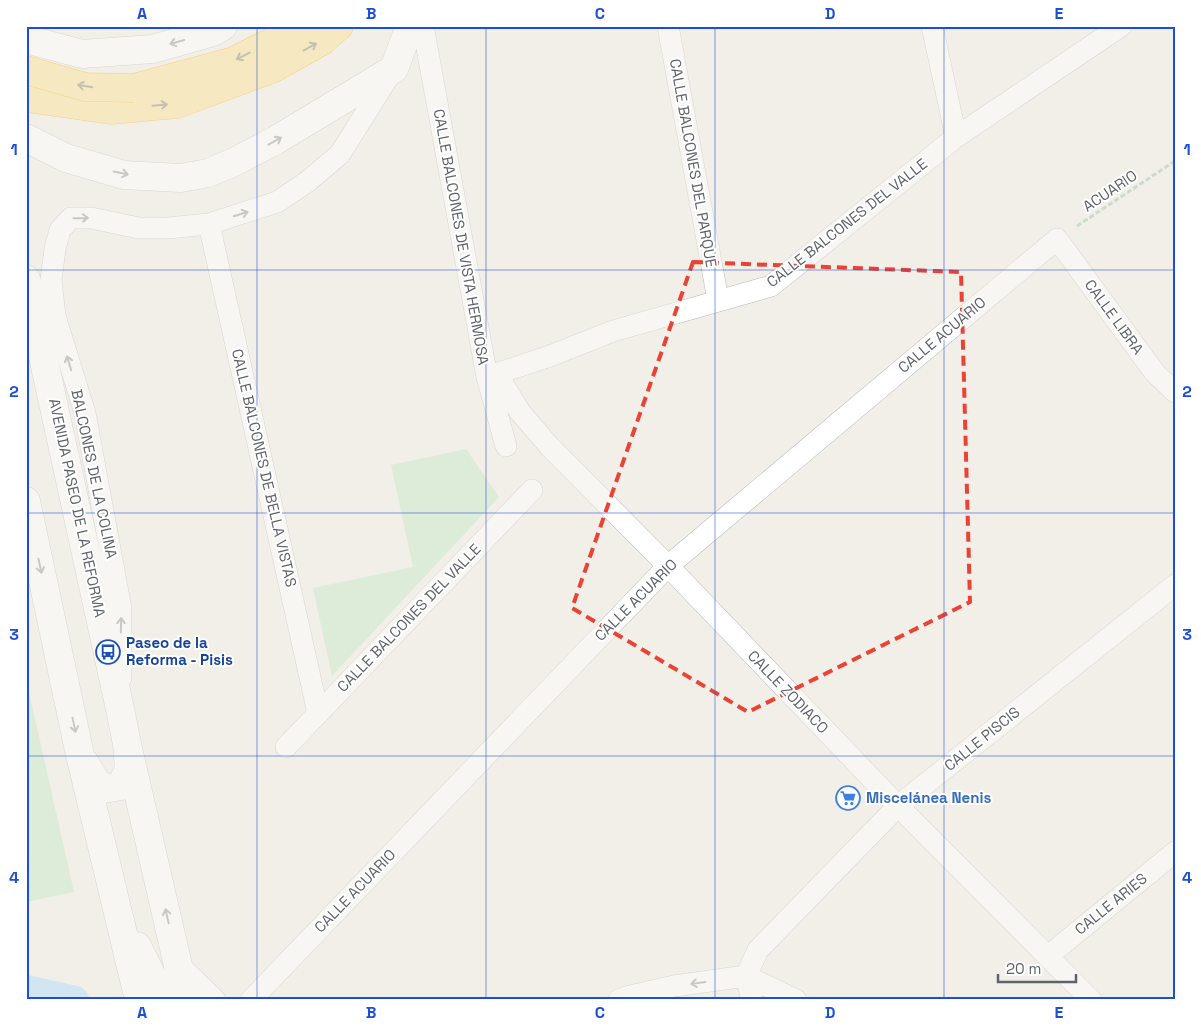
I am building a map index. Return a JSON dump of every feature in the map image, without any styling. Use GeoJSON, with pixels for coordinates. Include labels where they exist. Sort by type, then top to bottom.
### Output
{"type":"FeatureCollection","features":[{"type":"Feature","properties":{"kind":"highway"},"geometry":{"type":"LineString","coordinates":[[26,71],[85,87],[134,88],[234,61],[302,26]]}},
{"type":"Feature","properties":{"kind":"highway"},"geometry":{"type":"LineString","coordinates":[[26,98],[111,110],[177,104],[272,69],[322,41],[339,26]]}},
{"type":"Feature","properties":{"kind":"street"},"geometry":{"type":"LineString","coordinates":[[34,26],[42,34],[82,54]]}},
{"type":"Feature","properties":{"kind":"street"},"geometry":{"type":"LineString","coordinates":[[26,138],[66,158],[124,175],[181,178],[208,173],[276,140],[394,69],[410,26]]}},
{"type":"Feature","properties":{"kind":"street","name":"CALLE BALCONES DE VISTA HERMOSA"},"geometry":{"type":"LineString","coordinates":[[423,26],[506,446]]}},
{"type":"Feature","properties":{"kind":"street","name":"CALLE BALCONES DEL PARQUE"},"geometry":{"type":"LineString","coordinates":[[668,26],[718,300]]}},
{"type":"Feature","properties":{"kind":"street"},"geometry":{"type":"LineString","coordinates":[[932,26],[956,137]]}},
{"type":"Feature","properties":{"kind":"street","name":"CALLE BALCONES DEL VALLE"},"geometry":{"type":"LineString","coordinates":[[492,375],[550,356],[613,330],[771,286],[956,137],[1121,26]]}},
{"type":"Feature","properties":{"kind":"street"},"geometry":{"type":"LineString","coordinates":[[26,49],[82,54],[153,49],[217,28]]}},
{"type":"Feature","properties":{"kind":"street"},"geometry":{"type":"LineString","coordinates":[[26,39],[82,54]]}},
{"type":"Feature","properties":{"kind":"street"},"geometry":{"type":"LineString","coordinates":[[26,71],[44,63],[82,54]]}},
{"type":"Feature","properties":{"kind":"street","name":"BALCONES DE LA COLINA"},"geometry":{"type":"LineString","coordinates":[[120,709],[121,608],[85,413],[55,316],[51,280],[55,249],[60,230],[71,218],[91,218],[139,228],[168,228],[209,224],[277,202],[307,182],[340,154],[394,69]]}},
{"type":"Feature","properties":{"kind":"street"},"geometry":{"type":"LineString","coordinates":[[26,130],[66,158]]}},
{"type":"Feature","properties":{"kind":"street","name":"CALLE BALCONES DE BELLA VISTAS"},"geometry":{"type":"LineString","coordinates":[[209,224],[318,713]]}},
{"type":"Feature","properties":{"kind":"street","name":"CALLE LIBRA"},"geometry":{"type":"LineString","coordinates":[[1057,239],[1155,373],[1175,392]]}},
{"type":"Feature","properties":{"kind":"street","name":"CALLE ACUARIO"},"geometry":{"type":"LineString","coordinates":[[251,1000],[668,566],[1057,239]]}},
{"type":"Feature","properties":{"kind":"street","name":"AVENIDA PASEO DE LA REFORMA"},"geometry":{"type":"LineString","coordinates":[[26,279],[127,744],[186,1000]]}},
{"type":"Feature","properties":{"kind":"street","name":"CALLE ZODIACO"},"geometry":{"type":"LineString","coordinates":[[492,375],[551,448],[668,566],[898,806],[1091,1000]]}},
{"type":"Feature","properties":{"kind":"street","name":"CALLE BALCONES DEL VALLE"},"geometry":{"type":"LineString","coordinates":[[286,747],[532,490]]}},
{"type":"Feature","properties":{"kind":"street"},"geometry":{"type":"LineString","coordinates":[[26,501],[80,756],[139,1000]]}},
{"type":"Feature","properties":{"kind":"street","name":"CALLE PISCIS"},"geometry":{"type":"LineString","coordinates":[[746,976],[758,950],[898,806],[1175,585]]}},
{"type":"Feature","properties":{"kind":"street"},"geometry":{"type":"LineString","coordinates":[[80,756],[95,780],[104,789],[121,786],[129,769],[127,744]]}},
{"type":"Feature","properties":{"kind":"street"},"geometry":{"type":"LineString","coordinates":[[90,794],[138,950],[160,992],[169,1000]]}},
{"type":"Feature","properties":{"kind":"street","name":"CALLE ARIES"},"geometry":{"type":"LineString","coordinates":[[1048,956],[1175,852]]}},
{"type":"Feature","properties":{"kind":"street"},"geometry":{"type":"LineString","coordinates":[[178,964],[215,1000]]}},
{"type":"Feature","properties":{"kind":"street"},"geometry":{"type":"LineString","coordinates":[[746,976],[752,1000]]}},
{"type":"Feature","properties":{"kind":"street"},"geometry":{"type":"LineString","coordinates":[[619,1000],[674,986],[746,976],[796,1000]]}},
{"type":"Feature","properties":{"kind":"path","name":"ACUARIO"},"geometry":{"type":"LineString","coordinates":[[1057,239],[1175,161]]}},
{"type":"Feature","properties":{"kind":"highlighted area"},"geometry":{"type":"Polygon","coordinates":[[[693,262],[961,272],[970,602],[748,712],[572,608],[693,262]]]}},
{"type":"Feature","properties":{"kind":"green space"},"geometry":{"type":"Polygon","coordinates":[[[466,449],[499,497],[332,676],[313,588],[413,567],[391,465],[466,449]]]}},
{"type":"Feature","properties":{"kind":"green space"},"geometry":{"type":"Polygon","coordinates":[[[26,679],[74,892],[26,902],[26,679]]]}},
{"type":"Feature","properties":{"kind":"waterway"},"geometry":{"type":"LineString","coordinates":[[26,989],[75,1000]]}},
{"type":"Feature","properties":{"kind":"place","name":"Paseo de la Reforma - Pisis"},"geometry":{"type":"Point","coordinates":[108,652]}},
{"type":"Feature","properties":{"kind":"place","name":"Miscelánea Nenis"},"geometry":{"type":"Point","coordinates":[848,798]}}]}
